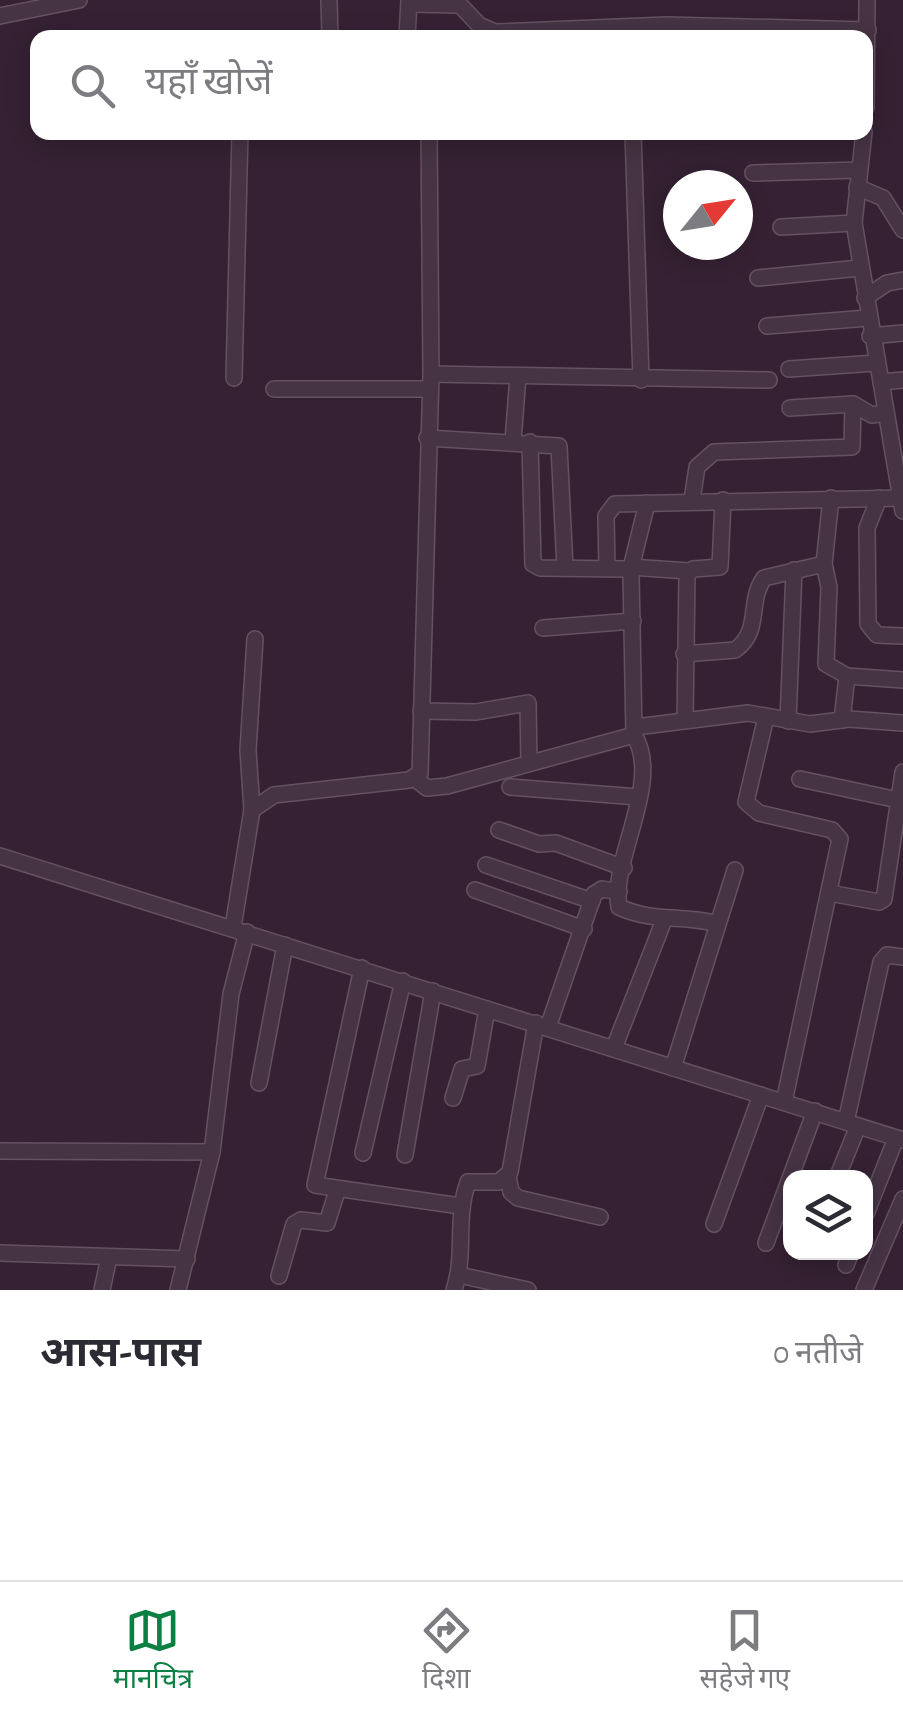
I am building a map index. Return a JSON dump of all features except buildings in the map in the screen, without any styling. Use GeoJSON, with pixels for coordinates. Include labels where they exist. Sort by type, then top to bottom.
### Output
{"type":"FeatureCollection","features":[{"type":"Feature","properties":{"kind":"street"},"geometry":{"type":"LineString","coordinates":[[0,16],[78,0]]}},
{"type":"Feature","properties":{"kind":"street"},"geometry":{"type":"LineString","coordinates":[[329,0],[330,30]]}},
{"type":"Feature","properties":{"kind":"street"},"geometry":{"type":"LineString","coordinates":[[667,30],[778,25],[868,30],[867,0]]}},
{"type":"Feature","properties":{"kind":"street"},"geometry":{"type":"LineString","coordinates":[[407,30],[409,2],[460,4],[479,26],[489,30]]}},
{"type":"Feature","properties":{"kind":"street"},"geometry":{"type":"LineString","coordinates":[[234,378],[240,140]]}},
{"type":"Feature","properties":{"kind":"street"},"geometry":{"type":"LineString","coordinates":[[414,778],[421,766],[430,381],[429,140]]}},
{"type":"Feature","properties":{"kind":"street"},"geometry":{"type":"LineString","coordinates":[[633,140],[641,380]]}},
{"type":"Feature","properties":{"kind":"street"},"geometry":{"type":"LineString","coordinates":[[607,568],[607,509],[615,504],[831,498],[879,498],[902,503],[893,420],[870,336],[854,223],[863,140]]}},
{"type":"Feature","properties":{"kind":"street"},"geometry":{"type":"LineString","coordinates":[[753,173],[858,178],[883,198],[903,230]]}},
{"type":"Feature","properties":{"kind":"street"},"geometry":{"type":"LineString","coordinates":[[780,227],[854,223]]}},
{"type":"Feature","properties":{"kind":"street"},"geometry":{"type":"LineString","coordinates":[[758,278],[860,268]]}},
{"type":"Feature","properties":{"kind":"street"},"geometry":{"type":"LineString","coordinates":[[864,298],[887,283],[903,280]]}},
{"type":"Feature","properties":{"kind":"street"},"geometry":{"type":"LineString","coordinates":[[767,326],[868,318]]}},
{"type":"Feature","properties":{"kind":"street"},"geometry":{"type":"LineString","coordinates":[[870,336],[903,333]]}},
{"type":"Feature","properties":{"kind":"street"},"geometry":{"type":"LineString","coordinates":[[789,369],[876,363]]}},
{"type":"Feature","properties":{"kind":"street"},"geometry":{"type":"LineString","coordinates":[[513,441],[518,376]]}},
{"type":"Feature","properties":{"kind":"street"},"geometry":{"type":"LineString","coordinates":[[274,389],[518,376],[769,380]]}},
{"type":"Feature","properties":{"kind":"street"},"geometry":{"type":"LineString","coordinates":[[881,382],[903,380]]}},
{"type":"Feature","properties":{"kind":"street"},"geometry":{"type":"LineString","coordinates":[[790,408],[853,404],[893,420]]}},
{"type":"Feature","properties":{"kind":"street"},"geometry":{"type":"LineString","coordinates":[[692,500],[697,466],[714,452],[852,447],[853,404]]}},
{"type":"Feature","properties":{"kind":"street"},"geometry":{"type":"LineString","coordinates":[[427,438],[554,442],[562,454],[565,568]]}},
{"type":"Feature","properties":{"kind":"street"},"geometry":{"type":"LineString","coordinates":[[530,442],[533,564],[689,571],[720,567],[723,500]]}},
{"type":"Feature","properties":{"kind":"street"},"geometry":{"type":"LineString","coordinates":[[831,498],[824,564],[829,587],[826,664],[847,676],[903,680]]}},
{"type":"Feature","properties":{"kind":"street"},"geometry":{"type":"LineString","coordinates":[[879,498],[868,520],[868,624],[877,635],[903,636]]}},
{"type":"Feature","properties":{"kind":"street"},"geometry":{"type":"LineString","coordinates":[[646,503],[643,533],[632,551],[630,570],[635,731],[641,754],[638,797],[618,902],[623,909],[664,920],[682,916],[715,923]]}},
{"type":"Feature","properties":{"kind":"street"},"geometry":{"type":"LineString","coordinates":[[684,654],[722,654],[746,642],[752,631],[757,587],[771,574],[824,564]]}},
{"type":"Feature","properties":{"kind":"street"},"geometry":{"type":"LineString","coordinates":[[788,721],[794,570]]}},
{"type":"Feature","properties":{"kind":"street"},"geometry":{"type":"LineString","coordinates":[[685,720],[689,571]]}},
{"type":"Feature","properties":{"kind":"street"},"geometry":{"type":"LineString","coordinates":[[543,628],[633,621]]}},
{"type":"Feature","properties":{"kind":"street"},"geometry":{"type":"LineString","coordinates":[[178,1290],[212,1152],[240,929],[252,810],[248,750],[256,639]]}},
{"type":"Feature","properties":{"kind":"street"},"geometry":{"type":"LineString","coordinates":[[842,720],[847,676]]}},
{"type":"Feature","properties":{"kind":"street"},"geometry":{"type":"LineString","coordinates":[[421,711],[476,712],[528,703],[529,763]]}},
{"type":"Feature","properties":{"kind":"street"},"geometry":{"type":"LineString","coordinates":[[252,810],[274,796],[414,778],[434,789],[685,720],[730,714],[788,721],[903,723]]}},
{"type":"Feature","properties":{"kind":"street"},"geometry":{"type":"LineString","coordinates":[[766,717],[746,802],[759,812],[839,834],[784,1102]]}},
{"type":"Feature","properties":{"kind":"street"},"geometry":{"type":"LineString","coordinates":[[829,893],[879,902],[884,899],[903,772]]}},
{"type":"Feature","properties":{"kind":"street"},"geometry":{"type":"LineString","coordinates":[[800,779],[898,800]]}},
{"type":"Feature","properties":{"kind":"street"},"geometry":{"type":"LineString","coordinates":[[510,788],[638,797]]}},
{"type":"Feature","properties":{"kind":"street"},"geometry":{"type":"LineString","coordinates":[[499,830],[539,844],[556,842],[624,868]]}},
{"type":"Feature","properties":{"kind":"street"},"geometry":{"type":"LineString","coordinates":[[0,856],[901,1137],[873,1199]]}},
{"type":"Feature","properties":{"kind":"street"},"geometry":{"type":"LineString","coordinates":[[486,865],[592,901]]}},
{"type":"Feature","properties":{"kind":"street"},"geometry":{"type":"LineString","coordinates":[[673,1068],[715,923],[735,870]]}},
{"type":"Feature","properties":{"kind":"street"},"geometry":{"type":"LineString","coordinates":[[600,1217],[518,1198],[511,1192],[508,1176],[542,1025],[584,929],[592,901],[602,889],[619,892]]}},
{"type":"Feature","properties":{"kind":"street"},"geometry":{"type":"LineString","coordinates":[[476,890],[584,929]]}},
{"type":"Feature","properties":{"kind":"street"},"geometry":{"type":"LineString","coordinates":[[614,1048],[664,920]]}},
{"type":"Feature","properties":{"kind":"street"},"geometry":{"type":"LineString","coordinates":[[259,1082],[285,945]]}},
{"type":"Feature","properties":{"kind":"street"},"geometry":{"type":"LineString","coordinates":[[839,1170],[852,1124],[881,962],[887,955],[903,958]]}},
{"type":"Feature","properties":{"kind":"street"},"geometry":{"type":"LineString","coordinates":[[362,968],[314,1181],[317,1187],[337,1191],[460,1206]]}},
{"type":"Feature","properties":{"kind":"street"},"geometry":{"type":"LineString","coordinates":[[363,1153],[403,981]]}},
{"type":"Feature","properties":{"kind":"street"},"geometry":{"type":"LineString","coordinates":[[405,1155],[433,990]]}},
{"type":"Feature","properties":{"kind":"street"},"geometry":{"type":"LineString","coordinates":[[452,1098],[462,1069],[477,1066],[487,1009]]}},
{"type":"Feature","properties":{"kind":"street"},"geometry":{"type":"LineString","coordinates":[[714,1224],[761,1095]]}},
{"type":"Feature","properties":{"kind":"street"},"geometry":{"type":"LineString","coordinates":[[766,1243],[815,1111]]}},
{"type":"Feature","properties":{"kind":"street"},"geometry":{"type":"LineString","coordinates":[[0,1151],[212,1152]]}},
{"type":"Feature","properties":{"kind":"street"},"geometry":{"type":"LineString","coordinates":[[508,1176],[499,1182],[468,1182],[460,1206],[456,1282],[528,1290]]}},
{"type":"Feature","properties":{"kind":"street"},"geometry":{"type":"LineString","coordinates":[[279,1276],[294,1224],[301,1220],[327,1223],[337,1191]]}},
{"type":"Feature","properties":{"kind":"street"},"geometry":{"type":"LineString","coordinates":[[864,1290],[903,1199]]}},
{"type":"Feature","properties":{"kind":"street"},"geometry":{"type":"LineString","coordinates":[[0,1253],[187,1259]]}},
{"type":"Feature","properties":{"kind":"street"},"geometry":{"type":"LineString","coordinates":[[102,1290],[108,1256]]}}]}
